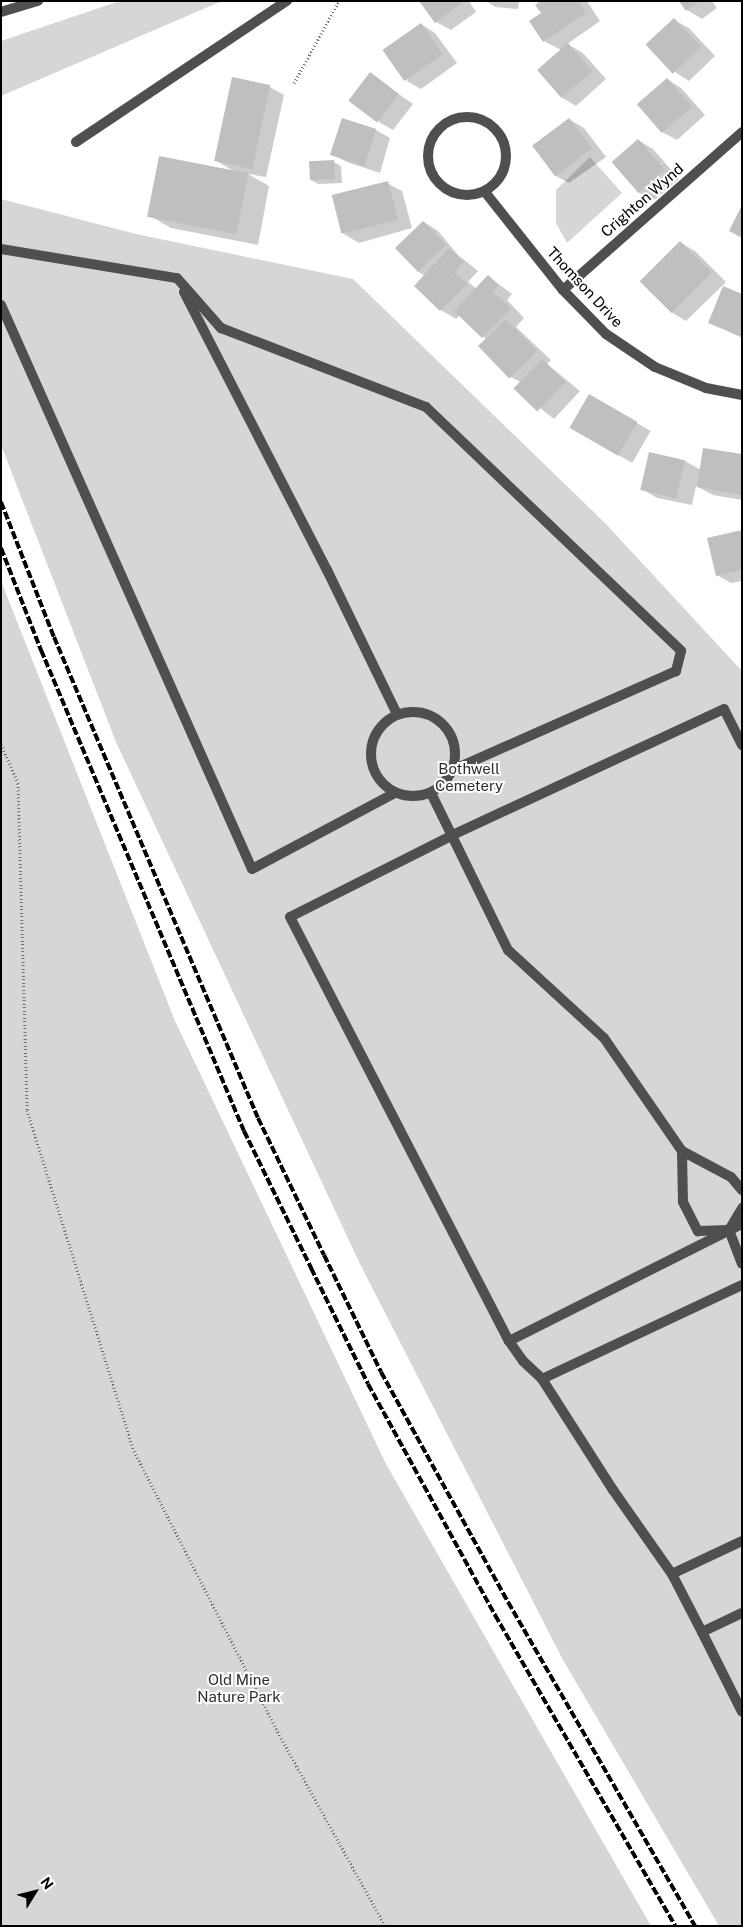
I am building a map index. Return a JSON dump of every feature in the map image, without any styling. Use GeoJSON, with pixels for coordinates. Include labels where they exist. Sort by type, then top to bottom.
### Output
{"type":"FeatureCollection","features":[{"type":"Feature","properties":{"kind":"street"},"geometry":{"type":"LineString","coordinates":[[1,12],[38,1]]}},
{"type":"Feature","properties":{"kind":"street"},"geometry":{"type":"LineString","coordinates":[[76,142],[287,1]]}},
{"type":"Feature","properties":{"kind":"street"},"geometry":{"type":"LineString","coordinates":[[470,117],[483,120],[494,128],[502,139],[506,152],[504,166],[499,178],[485,192],[455,193],[444,188],[430,168],[428,156],[433,138],[444,124],[456,118],[470,117]]}},
{"type":"Feature","properties":{"kind":"street","name":"Crighton Wynd"},"geometry":{"type":"LineString","coordinates":[[563,290],[742,132]]}},
{"type":"Feature","properties":{"kind":"street","name":"Thomson Drive"},"geometry":{"type":"LineString","coordinates":[[485,192],[563,290],[606,334],[655,367],[706,388],[742,396]]}},
{"type":"Feature","properties":{"kind":"street"},"geometry":{"type":"LineString","coordinates":[[1,249],[177,278],[221,328],[426,407],[681,651],[676,671],[454,770]]}},
{"type":"Feature","properties":{"kind":"street"},"geometry":{"type":"LineString","coordinates":[[177,278],[327,570],[397,714]]}},
{"type":"Feature","properties":{"kind":"street"},"geometry":{"type":"LineString","coordinates":[[1,305],[252,869],[395,793]]}},
{"type":"Feature","properties":{"kind":"street"},"geometry":{"type":"LineString","coordinates":[[742,745],[724,709],[451,836],[290,917],[509,1341],[523,1362],[542,1378],[613,1490],[672,1574],[742,1712]]}},
{"type":"Feature","properties":{"kind":"street"},"geometry":{"type":"LineString","coordinates":[[412,711],[426,713],[444,723],[452,735],[456,755],[454,770],[446,783],[431,793],[416,797],[395,793],[382,784],[374,772],[371,747],[376,733],[386,721],[397,714],[412,711]]}},
{"type":"Feature","properties":{"kind":"street"},"geometry":{"type":"LineString","coordinates":[[431,793],[508,950],[604,1038],[682,1151],[731,1178],[742,1190]]}},
{"type":"Feature","properties":{"kind":"street"},"geometry":{"type":"LineString","coordinates":[[682,1151],[683,1202],[698,1231],[729,1230]]}},
{"type":"Feature","properties":{"kind":"street"},"geometry":{"type":"LineString","coordinates":[[729,1230],[742,1208]]}},
{"type":"Feature","properties":{"kind":"street"},"geometry":{"type":"LineString","coordinates":[[509,1341],[742,1224]]}},
{"type":"Feature","properties":{"kind":"street"},"geometry":{"type":"LineString","coordinates":[[729,1230],[742,1264]]}},
{"type":"Feature","properties":{"kind":"street"},"geometry":{"type":"LineString","coordinates":[[542,1378],[742,1284]]}},
{"type":"Feature","properties":{"kind":"street"},"geometry":{"type":"LineString","coordinates":[[672,1574],[742,1541]]}},
{"type":"Feature","properties":{"kind":"street"},"geometry":{"type":"LineString","coordinates":[[702,1632],[742,1614]]}},
{"type":"Feature","properties":{"kind":"path"},"geometry":{"type":"LineString","coordinates":[[294,83],[339,1]]}},
{"type":"Feature","properties":{"kind":"path"},"geometry":{"type":"LineString","coordinates":[[1,744],[18,783],[27,1110],[134,1451],[281,1738],[385,1926]]}},
{"type":"Feature","properties":{"kind":"green space"},"geometry":{"type":"Polygon","coordinates":[[[120,1],[222,1],[1,96],[1,41],[120,1]]]}},
{"type":"Feature","properties":{"kind":"green space"},"geometry":{"type":"Polygon","coordinates":[[[590,157],[622,193],[567,243],[556,223],[556,190],[590,157]]]}},
{"type":"Feature","properties":{"kind":"green space","name":"Bothwell Cemetery"},"geometry":{"type":"Polygon","coordinates":[[[1,199],[136,234],[353,279],[605,523],[742,671],[742,1926],[719,1926],[563,1660],[360,1264],[116,742],[1,445],[1,199]]]}},
{"type":"Feature","properties":{"kind":"green space","name":"Old Mine Nature Park"},"geometry":{"type":"Polygon","coordinates":[[[1,581],[175,1021],[386,1464],[651,1926],[1,1926],[1,581]]]}},
{"type":"Feature","properties":{"kind":"building"},"geometry":{"type":"Polygon","coordinates":[[[419,1],[461,1],[462,3],[435,23],[419,1]]]}},
{"type":"Feature","properties":{"kind":"building"},"geometry":{"type":"Polygon","coordinates":[[[541,1],[579,1],[586,13],[543,42],[529,21],[541,13],[535,5],[541,1]]]}},
{"type":"Feature","properties":{"kind":"building"},"geometry":{"type":"Polygon","coordinates":[[[679,1],[700,1],[686,11],[679,1]]]}},
{"type":"Feature","properties":{"kind":"building"},"geometry":{"type":"Polygon","coordinates":[[[674,18],[701,47],[673,74],[645,45],[674,18]]]}},
{"type":"Feature","properties":{"kind":"building"},"geometry":{"type":"Polygon","coordinates":[[[421,23],[443,54],[404,81],[382,50],[421,23]]]}},
{"type":"Feature","properties":{"kind":"building"},"geometry":{"type":"Polygon","coordinates":[[[568,43],[592,71],[561,98],[537,70],[568,43]]]}},
{"type":"Feature","properties":{"kind":"building"},"geometry":{"type":"Polygon","coordinates":[[[370,72],[399,94],[377,122],[348,101],[370,72]]]}},
{"type":"Feature","properties":{"kind":"building"},"geometry":{"type":"Polygon","coordinates":[[[232,77],[270,85],[252,169],[214,161],[232,77]]]}},
{"type":"Feature","properties":{"kind":"building"},"geometry":{"type":"Polygon","coordinates":[[[667,78],[692,107],[662,133],[637,104],[667,78]]]}},
{"type":"Feature","properties":{"kind":"building"},"geometry":{"type":"Polygon","coordinates":[[[342,118],[376,129],[364,166],[330,155],[342,118]]]}},
{"type":"Feature","properties":{"kind":"building"},"geometry":{"type":"Polygon","coordinates":[[[569,118],[592,148],[555,176],[532,146],[569,118]]]}},
{"type":"Feature","properties":{"kind":"building"},"geometry":{"type":"Polygon","coordinates":[[[638,139],[665,170],[638,193],[612,162],[638,139]]]}},
{"type":"Feature","properties":{"kind":"building"},"geometry":{"type":"Polygon","coordinates":[[[159,156],[248,173],[236,234],[147,217],[159,156]]]}},
{"type":"Feature","properties":{"kind":"building"},"geometry":{"type":"Polygon","coordinates":[[[334,160],[335,179],[310,180],[309,161],[334,160]]]}},
{"type":"Feature","properties":{"kind":"building"},"geometry":{"type":"Polygon","coordinates":[[[388,181],[398,220],[341,234],[332,195],[388,181]]]}},
{"type":"Feature","properties":{"kind":"building"},"geometry":{"type":"Polygon","coordinates":[[[742,205],[742,238],[729,231],[742,205]]]}},
{"type":"Feature","properties":{"kind":"building"},"geometry":{"type":"Polygon","coordinates":[[[423,221],[446,245],[418,272],[395,248],[423,221]]]}},
{"type":"Feature","properties":{"kind":"building"},"geometry":{"type":"Polygon","coordinates":[[[680,241],[712,273],[672,313],[640,281],[680,241]]]}},
{"type":"Feature","properties":{"kind":"building"},"geometry":{"type":"Polygon","coordinates":[[[449,248],[464,262],[454,273],[467,284],[440,311],[414,286],[449,248]]]}},
{"type":"Feature","properties":{"kind":"building"},"geometry":{"type":"Polygon","coordinates":[[[488,275],[499,285],[493,291],[511,309],[482,338],[454,311],[488,275]]]}},
{"type":"Feature","properties":{"kind":"building"},"geometry":{"type":"Polygon","coordinates":[[[723,286],[742,294],[742,337],[708,323],[723,286]]]}},
{"type":"Feature","properties":{"kind":"building"},"geometry":{"type":"Polygon","coordinates":[[[506,319],[537,351],[509,378],[478,346],[506,319]]]}},
{"type":"Feature","properties":{"kind":"building"},"geometry":{"type":"Polygon","coordinates":[[[542,359],[566,382],[537,411],[514,388],[542,359]]]}},
{"type":"Feature","properties":{"kind":"building"},"geometry":{"type":"Polygon","coordinates":[[[589,394],[637,422],[618,456],[570,428],[589,394]]]}},
{"type":"Feature","properties":{"kind":"building"},"geometry":{"type":"Polygon","coordinates":[[[703,448],[742,454],[742,495],[697,487],[703,448]]]}},
{"type":"Feature","properties":{"kind":"building"},"geometry":{"type":"Polygon","coordinates":[[[649,452],[685,460],[676,498],[640,490],[649,452]]]}},
{"type":"Feature","properties":{"kind":"building"},"geometry":{"type":"Polygon","coordinates":[[[742,530],[742,570],[716,576],[707,538],[742,530]]]}},
{"type":"Feature","properties":{"kind":"railway"},"geometry":{"type":"LineString","coordinates":[[1,502],[54,637],[258,1118],[381,1372],[508,1602],[695,1926]]}},
{"type":"Feature","properties":{"kind":"railway"},"geometry":{"type":"LineString","coordinates":[[1,548],[41,650],[244,1131],[311,1268],[368,1384],[495,1615],[675,1926]]}}]}
